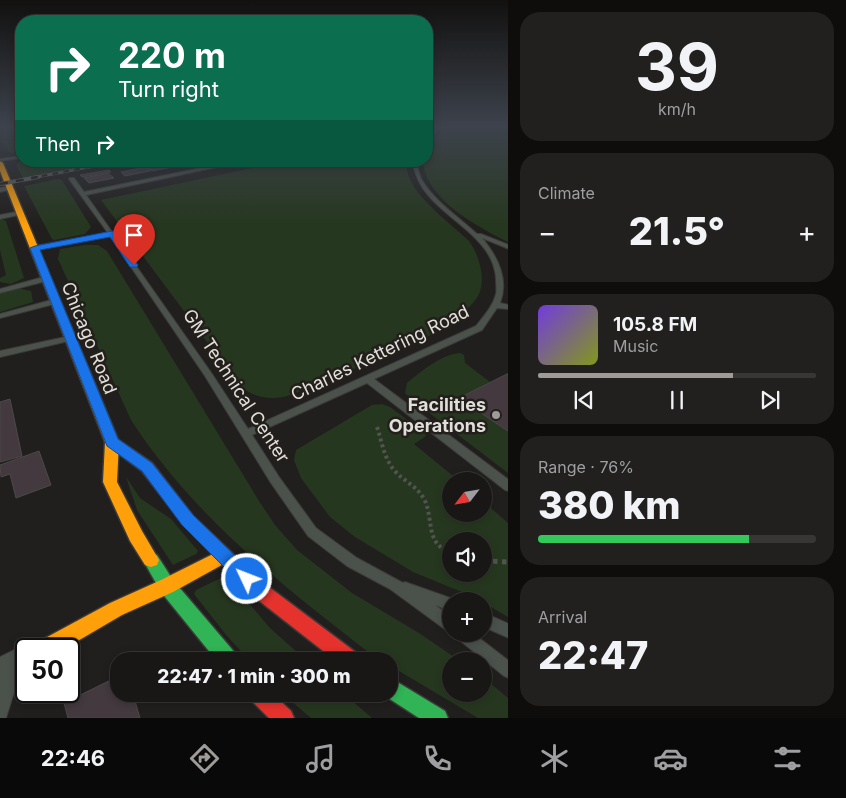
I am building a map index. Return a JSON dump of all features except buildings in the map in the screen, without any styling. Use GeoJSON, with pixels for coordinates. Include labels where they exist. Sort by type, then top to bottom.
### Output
{"type":"FeatureCollection","features":[{"type":"Feature","properties":{"kind":"main road","name":"Chicago Road"},"geometry":{"type":"LineString","coordinates":[[1,165],[5,189],[21,213],[112,442],[110,482],[136,536],[167,586],[191,618],[221,652]]}},
{"type":"Feature","properties":{"kind":"main road"},"geometry":{"type":"LineString","coordinates":[[112,442],[147,467],[188,520],[223,556],[267,596],[339,652]]}},
{"type":"Feature","properties":{"kind":"main road"},"geometry":{"type":"LineString","coordinates":[[65,638],[223,556]]}},
{"type":"Feature","properties":{"kind":"main road"},"geometry":{"type":"LineString","coordinates":[[398,693],[438,718]]}},
{"type":"Feature","properties":{"kind":"main road"},"geometry":{"type":"LineString","coordinates":[[408,700],[423,718]]}},
{"type":"Feature","properties":{"kind":"main road"},"geometry":{"type":"LineString","coordinates":[[267,702],[284,718]]}},
{"type":"Feature","properties":{"kind":"lane"},"geometry":{"type":"LineString","coordinates":[[1,165],[15,160]]}},
{"type":"Feature","properties":{"kind":"lane"},"geometry":{"type":"LineString","coordinates":[[83,194],[213,167]]}},
{"type":"Feature","properties":{"kind":"lane","name":"Charles Kettering Road"},"geometry":{"type":"LineString","coordinates":[[246,434],[479,328],[494,306],[500,293],[500,266],[487,246],[430,194],[415,167]]}},
{"type":"Feature","properties":{"kind":"lane","name":"GM Technical Center"},"geometry":{"type":"LineString","coordinates":[[72,179],[112,234],[275,480],[312,532],[352,562],[395,585],[442,619]]}},
{"type":"Feature","properties":{"kind":"lane"},"geometry":{"type":"LineString","coordinates":[[0,217],[21,213]]}},
{"type":"Feature","properties":{"kind":"lane"},"geometry":{"type":"LineString","coordinates":[[472,232],[508,247]]}},
{"type":"Feature","properties":{"kind":"lane"},"geometry":{"type":"LineString","coordinates":[[35,248],[112,234]]}},
{"type":"Feature","properties":{"kind":"lane"},"geometry":{"type":"LineString","coordinates":[[0,290],[47,278]]}},
{"type":"Feature","properties":{"kind":"lane"},"geometry":{"type":"LineString","coordinates":[[0,316],[55,301]]}},
{"type":"Feature","properties":{"kind":"lane"},"geometry":{"type":"LineString","coordinates":[[494,306],[508,307]]}},
{"type":"Feature","properties":{"kind":"lane"},"geometry":{"type":"LineString","coordinates":[[0,354],[70,338]]}},
{"type":"Feature","properties":{"kind":"lane"},"geometry":{"type":"LineString","coordinates":[[368,379],[508,487]]}},
{"type":"Feature","properties":{"kind":"lane","name":"GM Technical Center"},"geometry":{"type":"LineString","coordinates":[[395,585],[442,602]]}},
{"type":"Feature","properties":{"kind":"lane"},"geometry":{"type":"LineString","coordinates":[[492,624],[508,632]]}},
{"type":"Feature","properties":{"kind":"lane"},"geometry":{"type":"LineString","coordinates":[[473,642],[508,671]]}},
{"type":"Feature","properties":{"kind":"lane"},"geometry":{"type":"LineString","coordinates":[[0,714],[14,666]]}},
{"type":"Feature","properties":{"kind":"path"},"geometry":{"type":"LineString","coordinates":[[377,427],[392,469],[417,488],[423,496],[427,504],[431,534],[434,542],[442,549]]}},
{"type":"Feature","properties":{"kind":"path"},"geometry":{"type":"LineString","coordinates":[[492,561],[508,562]]}},
{"type":"Feature","properties":{"kind":"green space"},"geometry":{"type":"Polygon","coordinates":[[[433,160],[508,160],[508,242],[468,220],[455,210],[433,188],[424,167],[433,167],[433,160]]]}},
{"type":"Feature","properties":{"kind":"green space"},"geometry":{"type":"Polygon","coordinates":[[[17,167],[84,167],[23,178],[17,167]]]}},
{"type":"Feature","properties":{"kind":"green space"},"geometry":{"type":"Polygon","coordinates":[[[257,167],[407,167],[407,172],[419,194],[473,247],[482,274],[481,288],[476,299],[466,310],[436,332],[413,343],[292,395],[276,398],[254,395],[240,386],[101,200],[257,167]]]}},
{"type":"Feature","properties":{"kind":"green space"},"geometry":{"type":"Polygon","coordinates":[[[58,179],[62,180],[91,227],[85,234],[52,239],[24,186],[58,179]]]}},
{"type":"Feature","properties":{"kind":"green space"},"geometry":{"type":"Polygon","coordinates":[[[0,219],[6,221],[24,278],[11,284],[0,282],[0,278],[6,275],[0,250],[0,219]]]}},
{"type":"Feature","properties":{"kind":"green space"},"geometry":{"type":"Polygon","coordinates":[[[98,245],[107,251],[275,525],[297,550],[352,593],[447,652],[442,652],[442,697],[398,670],[398,652],[368,652],[308,605],[243,549],[183,488],[131,420],[58,259],[60,249],[98,245]]]}},
{"type":"Feature","properties":{"kind":"green space"},"geometry":{"type":"Polygon","coordinates":[[[17,288],[31,291],[33,302],[0,312],[0,293],[17,288]]]}},
{"type":"Feature","properties":{"kind":"green space"},"geometry":{"type":"Polygon","coordinates":[[[460,353],[464,355],[465,363],[490,382],[460,398],[508,432],[508,473],[405,393],[407,383],[425,369],[438,360],[460,353]]]}},
{"type":"Feature","properties":{"kind":"green space"},"geometry":{"type":"Polygon","coordinates":[[[382,404],[390,407],[425,433],[426,436],[414,444],[448,472],[442,472],[442,522],[492,522],[492,509],[508,523],[508,617],[492,608],[492,592],[462,592],[413,572],[355,537],[330,517],[301,478],[294,460],[296,450],[372,405],[382,404]]]}},
{"type":"Feature","properties":{"kind":"green space"},"geometry":{"type":"Polygon","coordinates":[[[126,477],[140,498],[171,519],[198,551],[196,554],[173,565],[137,510],[126,477]]]}},
{"type":"Feature","properties":{"kind":"green space"},"geometry":{"type":"Polygon","coordinates":[[[223,577],[227,578],[271,629],[297,652],[242,652],[194,594],[196,590],[223,577]]]}},
{"type":"Feature","properties":{"kind":"green space"},"geometry":{"type":"Polygon","coordinates":[[[492,685],[508,698],[508,718],[478,718],[451,702],[492,702],[492,685]]]}},
{"type":"Feature","properties":{"kind":"green space"},"geometry":{"type":"Polygon","coordinates":[[[292,702],[353,702],[372,718],[311,718],[292,702]]]}},
{"type":"Feature","properties":{"kind":"railway"},"geometry":{"type":"LineString","coordinates":[[31,178],[89,167]]}},
{"type":"Feature","properties":{"kind":"railway"},"geometry":{"type":"LineString","coordinates":[[0,184],[38,177]]}},
{"type":"Feature","properties":{"kind":"traffic: fast"},"geometry":{"type":"LineString","coordinates":[[151,560],[167,586],[222,652]]}},
{"type":"Feature","properties":{"kind":"traffic: fast"},"geometry":{"type":"LineString","coordinates":[[398,693],[438,718]]}},
{"type":"Feature","properties":{"kind":"traffic: slow"},"geometry":{"type":"LineString","coordinates":[[0,163],[112,442],[110,482],[136,536],[151,560]]}},
{"type":"Feature","properties":{"kind":"traffic: slow"},"geometry":{"type":"LineString","coordinates":[[65,638],[116,609],[167,586],[223,556]]}},
{"type":"Feature","properties":{"kind":"traffic: jam"},"geometry":{"type":"LineString","coordinates":[[112,442],[147,467],[188,520],[259,590],[339,652]]}},
{"type":"Feature","properties":{"kind":"traffic: jam"},"geometry":{"type":"LineString","coordinates":[[267,702],[284,718]]}},
{"type":"Feature","properties":{"kind":"place","name":"Facilities Operations"},"geometry":{"type":"Point","coordinates":[496,415]}},
{"type":"Feature","properties":{"kind":"route"},"geometry":{"type":"LineString","coordinates":[[134,265],[112,234],[35,248],[112,442],[147,467],[162,490],[188,520],[247,579]]}}]}
